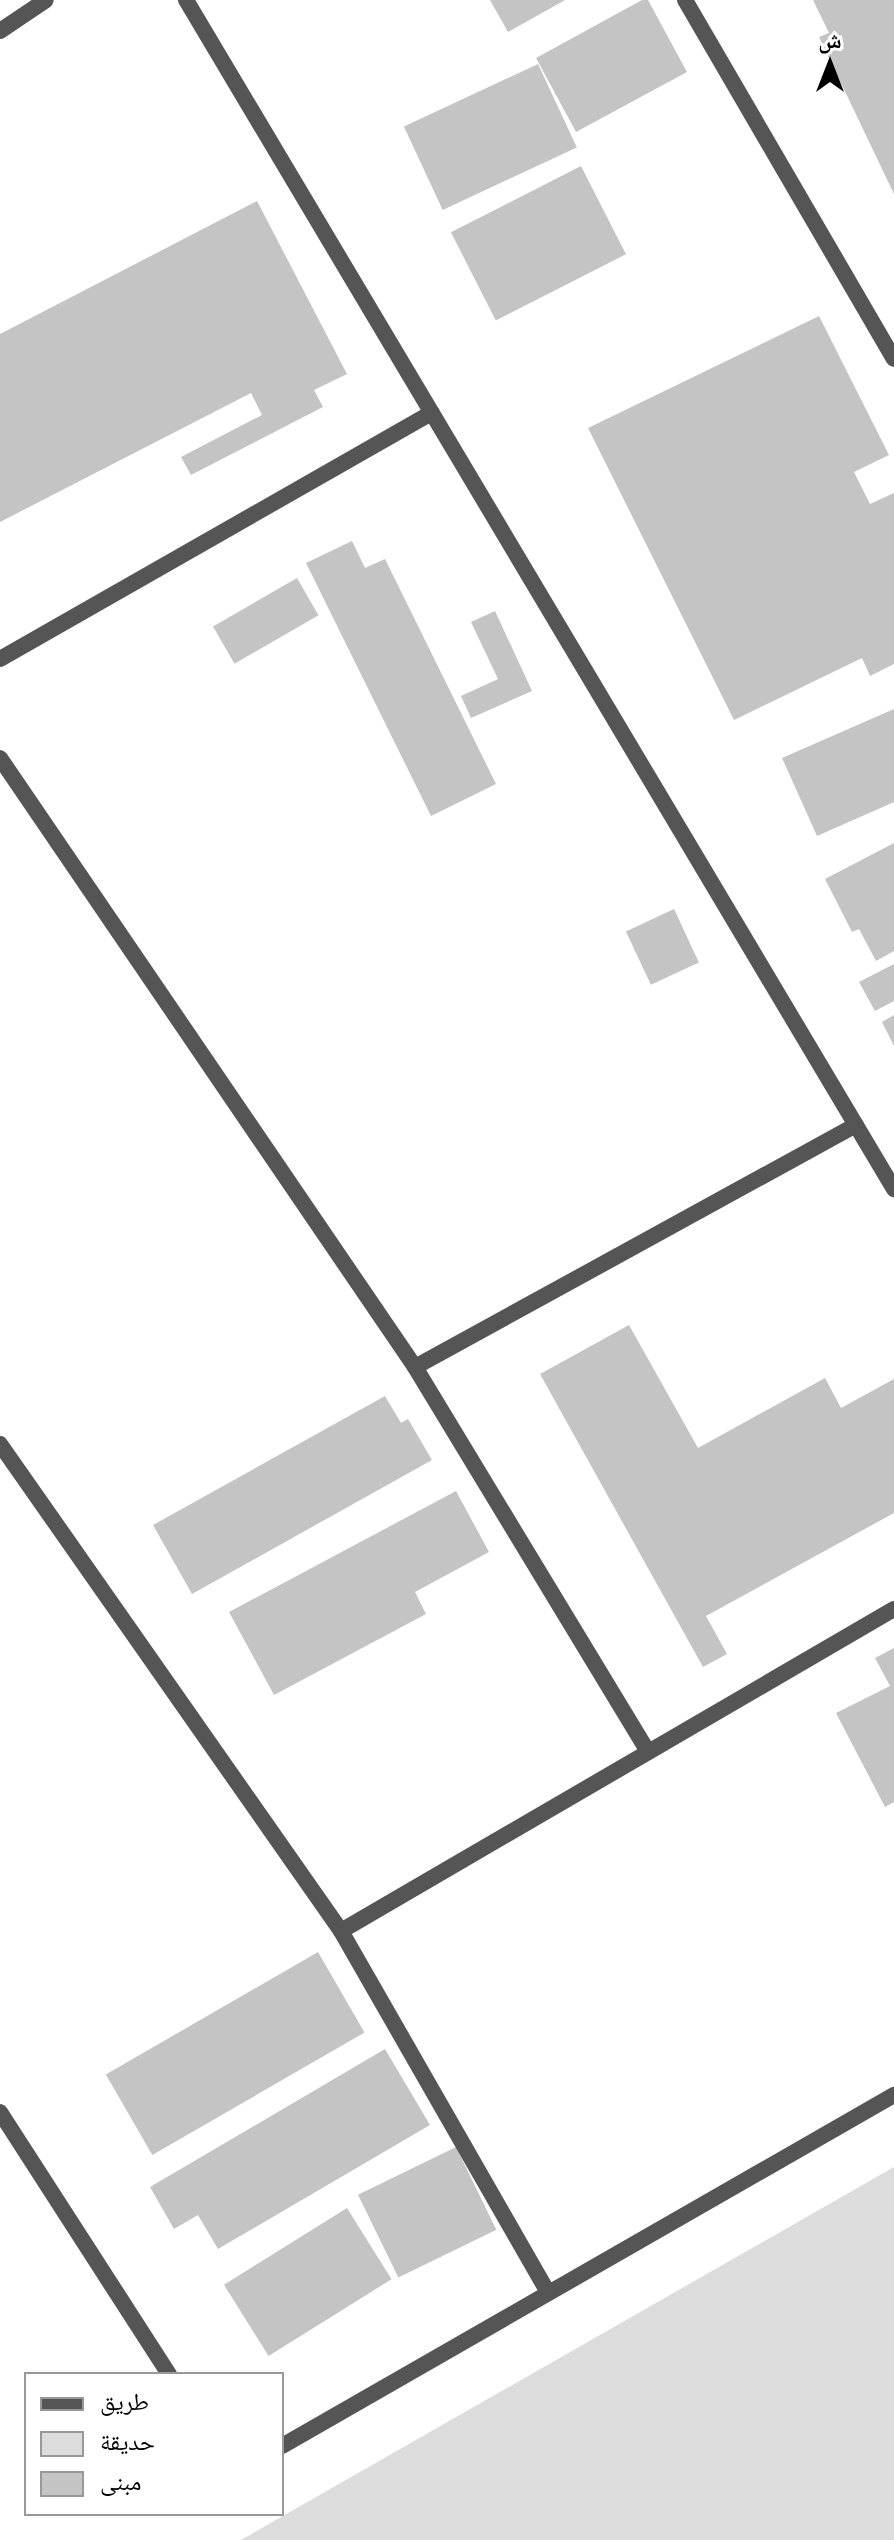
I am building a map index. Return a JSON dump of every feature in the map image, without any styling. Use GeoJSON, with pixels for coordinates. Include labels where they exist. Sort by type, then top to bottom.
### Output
{"type":"FeatureCollection","features":[{"type":"Feature","properties":{"kind":"street"},"geometry":{"type":"LineString","coordinates":[[0,31],[46,0]]}},
{"type":"Feature","properties":{"kind":"street"},"geometry":{"type":"LineString","coordinates":[[186,0],[894,1189]]}},
{"type":"Feature","properties":{"kind":"street"},"geometry":{"type":"LineString","coordinates":[[685,0],[894,359]]}},
{"type":"Feature","properties":{"kind":"street"},"geometry":{"type":"LineString","coordinates":[[0,657],[431,411]]}},
{"type":"Feature","properties":{"kind":"street"},"geometry":{"type":"LineString","coordinates":[[0,758],[415,1367],[648,1752]]}},
{"type":"Feature","properties":{"kind":"street"},"geometry":{"type":"LineString","coordinates":[[415,1367],[856,1125]]}},
{"type":"Feature","properties":{"kind":"street"},"geometry":{"type":"LineString","coordinates":[[0,1444],[341,1931],[548,2293]]}},
{"type":"Feature","properties":{"kind":"street"},"geometry":{"type":"LineString","coordinates":[[341,1931],[894,1609]]}},
{"type":"Feature","properties":{"kind":"street"},"geometry":{"type":"LineString","coordinates":[[284,2445],[894,2095]]}},
{"type":"Feature","properties":{"kind":"street"},"geometry":{"type":"LineString","coordinates":[[0,2112],[168,2372]]}},
{"type":"Feature","properties":{"kind":"green space"},"geometry":{"type":"Polygon","coordinates":[[[894,2167],[894,2540],[241,2540],[894,2167]]]}},
{"type":"Feature","properties":{"kind":"building"},"geometry":{"type":"Polygon","coordinates":[[[490,0],[565,0],[508,32],[490,0]]]}},
{"type":"Feature","properties":{"kind":"building"},"geometry":{"type":"Polygon","coordinates":[[[642,0],[648,0],[687,72],[576,132],[536,58],[642,0]]]}},
{"type":"Feature","properties":{"kind":"building"},"geometry":{"type":"Polygon","coordinates":[[[813,0],[894,0],[894,194],[819,37],[829,33],[813,0]]]}},
{"type":"Feature","properties":{"kind":"building"},"geometry":{"type":"Polygon","coordinates":[[[538,64],[577,147],[443,210],[404,127],[538,64]]]}},
{"type":"Feature","properties":{"kind":"building"},"geometry":{"type":"Polygon","coordinates":[[[581,166],[626,254],[496,320],[451,232],[581,166]]]}},
{"type":"Feature","properties":{"kind":"building"},"geometry":{"type":"Polygon","coordinates":[[[257,201],[347,374],[314,390],[323,407],[191,475],[181,457],[262,415],[251,393],[0,522],[0,334],[257,201]]]}},
{"type":"Feature","properties":{"kind":"building"},"geometry":{"type":"Polygon","coordinates":[[[819,316],[889,455],[854,472],[870,504],[894,493],[894,664],[870,676],[862,658],[734,720],[588,428],[819,316]]]}},
{"type":"Feature","properties":{"kind":"building"},"geometry":{"type":"Polygon","coordinates":[[[352,541],[365,568],[385,559],[496,784],[431,816],[306,563],[352,541]]]}},
{"type":"Feature","properties":{"kind":"building"},"geometry":{"type":"Polygon","coordinates":[[[297,578],[318,615],[234,664],[213,626],[297,578]]]}},
{"type":"Feature","properties":{"kind":"building"},"geometry":{"type":"Polygon","coordinates":[[[495,611],[532,691],[471,718],[461,696],[498,679],[471,622],[495,611]]]}},
{"type":"Feature","properties":{"kind":"building"},"geometry":{"type":"Polygon","coordinates":[[[894,709],[894,802],[817,836],[782,758],[894,709]]]}},
{"type":"Feature","properties":{"kind":"building"},"geometry":{"type":"Polygon","coordinates":[[[894,843],[894,951],[876,961],[859,929],[852,932],[825,879],[894,843]]]}},
{"type":"Feature","properties":{"kind":"building"},"geometry":{"type":"Polygon","coordinates":[[[674,909],[699,962],[651,985],[626,931],[674,909]]]}},
{"type":"Feature","properties":{"kind":"building"},"geometry":{"type":"Polygon","coordinates":[[[894,964],[894,1001],[875,1011],[859,982],[894,964]]]}},
{"type":"Feature","properties":{"kind":"building"},"geometry":{"type":"Polygon","coordinates":[[[894,1015],[894,1046],[882,1022],[894,1015]]]}},
{"type":"Feature","properties":{"kind":"building"},"geometry":{"type":"Polygon","coordinates":[[[629,1325],[698,1448],[825,1378],[841,1408],[894,1379],[894,1513],[706,1616],[727,1654],[703,1667],[540,1374],[629,1325]]]}},
{"type":"Feature","properties":{"kind":"building"},"geometry":{"type":"Polygon","coordinates":[[[385,1396],[401,1423],[408,1419],[432,1460],[192,1594],[153,1525],[385,1396]]]}},
{"type":"Feature","properties":{"kind":"building"},"geometry":{"type":"Polygon","coordinates":[[[456,1491],[489,1552],[415,1592],[426,1614],[274,1695],[229,1612],[456,1491]]]}},
{"type":"Feature","properties":{"kind":"building"},"geometry":{"type":"Polygon","coordinates":[[[894,1648],[894,1802],[885,1807],[836,1713],[890,1686],[875,1658],[894,1648]]]}},
{"type":"Feature","properties":{"kind":"building"},"geometry":{"type":"Polygon","coordinates":[[[318,1952],[364,2033],[152,2155],[106,2074],[318,1952]]]}},
{"type":"Feature","properties":{"kind":"building"},"geometry":{"type":"Polygon","coordinates":[[[385,2049],[430,2125],[218,2249],[198,2215],[174,2229],[150,2187],[385,2049]]]}},
{"type":"Feature","properties":{"kind":"building"},"geometry":{"type":"Polygon","coordinates":[[[456,2147],[496,2230],[398,2277],[358,2195],[456,2147]]]}},
{"type":"Feature","properties":{"kind":"building"},"geometry":{"type":"Polygon","coordinates":[[[347,2208],[392,2279],[269,2356],[224,2285],[347,2208]]]}}]}
